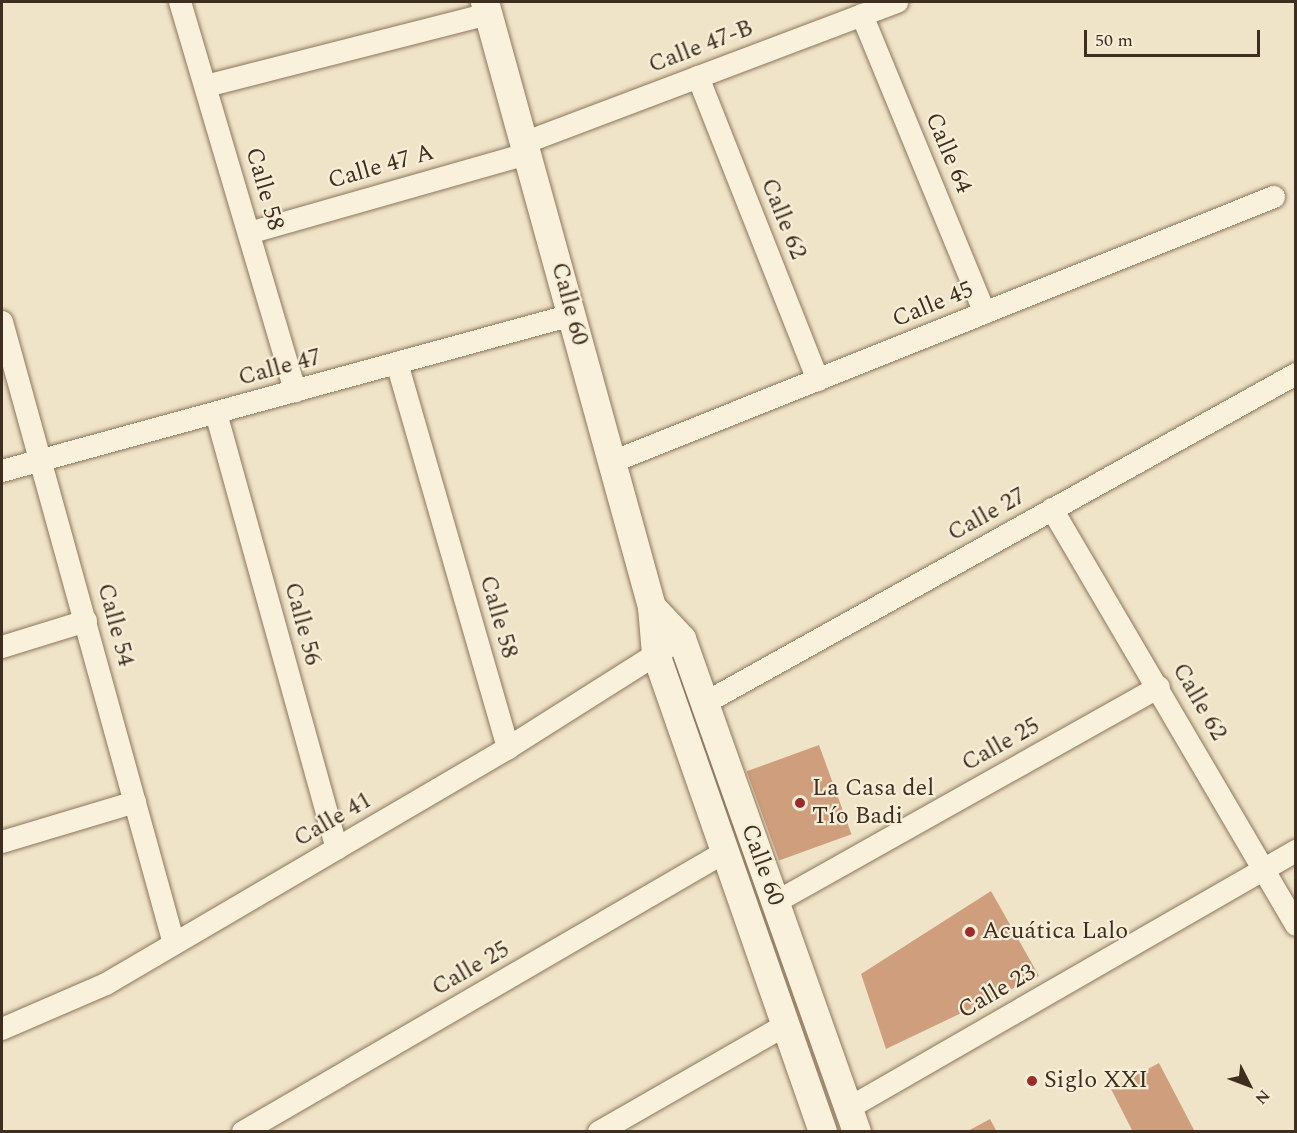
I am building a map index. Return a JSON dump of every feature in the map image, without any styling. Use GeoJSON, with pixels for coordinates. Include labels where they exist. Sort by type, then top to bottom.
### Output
{"type":"FeatureCollection","features":[{"type":"Feature","properties":{"kind":"street","name":"Calle 58"},"geometry":{"type":"LineString","coordinates":[[180,2],[295,391]]}},
{"type":"Feature","properties":{"kind":"street","name":"Calle 47-B"},"geometry":{"type":"LineString","coordinates":[[526,148],[698,77],[897,2]]}},
{"type":"Feature","properties":{"kind":"street"},"geometry":{"type":"LineString","coordinates":[[206,86],[487,8]]}},
{"type":"Feature","properties":{"kind":"street","name":"Calle 60"},"geometry":{"type":"LineString","coordinates":[[487,8],[652,607],[656,654],[823,1131]]}},
{"type":"Feature","properties":{"kind":"street","name":"Calle 64"},"geometry":{"type":"LineString","coordinates":[[862,15],[985,313]]}},
{"type":"Feature","properties":{"kind":"street","name":"Calle 62"},"geometry":{"type":"LineString","coordinates":[[698,77],[818,380]]}},
{"type":"Feature","properties":{"kind":"street","name":"Calle 47 A"},"geometry":{"type":"LineString","coordinates":[[249,233],[526,148]]}},
{"type":"Feature","properties":{"kind":"street","name":"Calle 45"},"geometry":{"type":"LineString","coordinates":[[612,462],[1274,197]]}},
{"type":"Feature","properties":{"kind":"street","name":"Calle 47"},"geometry":{"type":"LineString","coordinates":[[2,471],[572,315]]}},
{"type":"Feature","properties":{"kind":"street","name":"Calle 54"},"geometry":{"type":"LineString","coordinates":[[2,322],[174,944]]}},
{"type":"Feature","properties":{"kind":"street","name":"Calle 58"},"geometry":{"type":"LineString","coordinates":[[397,363],[508,748]]}},
{"type":"Feature","properties":{"kind":"street","name":"Calle 27"},"geometry":{"type":"LineString","coordinates":[[705,703],[1296,374]]}},
{"type":"Feature","properties":{"kind":"street","name":"Calle 56"},"geometry":{"type":"LineString","coordinates":[[216,413],[336,849]]}},
{"type":"Feature","properties":{"kind":"street","name":"Calle 62"},"geometry":{"type":"LineString","coordinates":[[1052,509],[1159,687],[1296,925]]}},
{"type":"Feature","properties":{"kind":"street","name":"Calle 60"},"geometry":{"type":"LineString","coordinates":[[652,607],[682,639],[853,1120]]}},
{"type":"Feature","properties":{"kind":"street"},"geometry":{"type":"LineString","coordinates":[[2,647],[86,621]]}},
{"type":"Feature","properties":{"kind":"street","name":"Calle 41"},"geometry":{"type":"LineString","coordinates":[[2,1029],[106,984],[508,748],[682,639]]}},
{"type":"Feature","properties":{"kind":"street","name":"Calle 25"},"geometry":{"type":"LineString","coordinates":[[776,902],[1159,687]]}},
{"type":"Feature","properties":{"kind":"street"},"geometry":{"type":"LineString","coordinates":[[2,842],[135,802]]}},
{"type":"Feature","properties":{"kind":"street","name":"Calle 23"},"geometry":{"type":"LineString","coordinates":[[853,1120],[1296,851]]}},
{"type":"Feature","properties":{"kind":"street","name":"Calle 25"},"geometry":{"type":"LineString","coordinates":[[243,1131],[726,852]]}},
{"type":"Feature","properties":{"kind":"street"},"geometry":{"type":"LineString","coordinates":[[598,1131],[786,1025]]}},
{"type":"Feature","properties":{"kind":"building","name":"La Casa del Tío Badi"},"geometry":{"type":"Polygon","coordinates":[[[819,745],[851,834],[779,861],[747,771],[819,745]]]}},
{"type":"Feature","properties":{"kind":"building","name":"Acuática Lalo"},"geometry":{"type":"Polygon","coordinates":[[[991,891],[1039,976],[886,1049],[861,974],[991,891]]]}},
{"type":"Feature","properties":{"kind":"building"},"geometry":{"type":"Polygon","coordinates":[[[1159,1063],[1195,1132],[1133,1132],[1111,1089],[1159,1063]]]}},
{"type":"Feature","properties":{"kind":"building"},"geometry":{"type":"Polygon","coordinates":[[[990,1119],[997,1132],[966,1132],[990,1119]]]}},
{"type":"Feature","properties":{"kind":"place","name":"La Casa del Tío Badi"},"geometry":{"type":"Point","coordinates":[800,803]}},
{"type":"Feature","properties":{"kind":"place","name":"Acuática Lalo"},"geometry":{"type":"Point","coordinates":[970,932]}},
{"type":"Feature","properties":{"kind":"place","name":"Siglo XXI"},"geometry":{"type":"Point","coordinates":[1032,1081]}}]}
